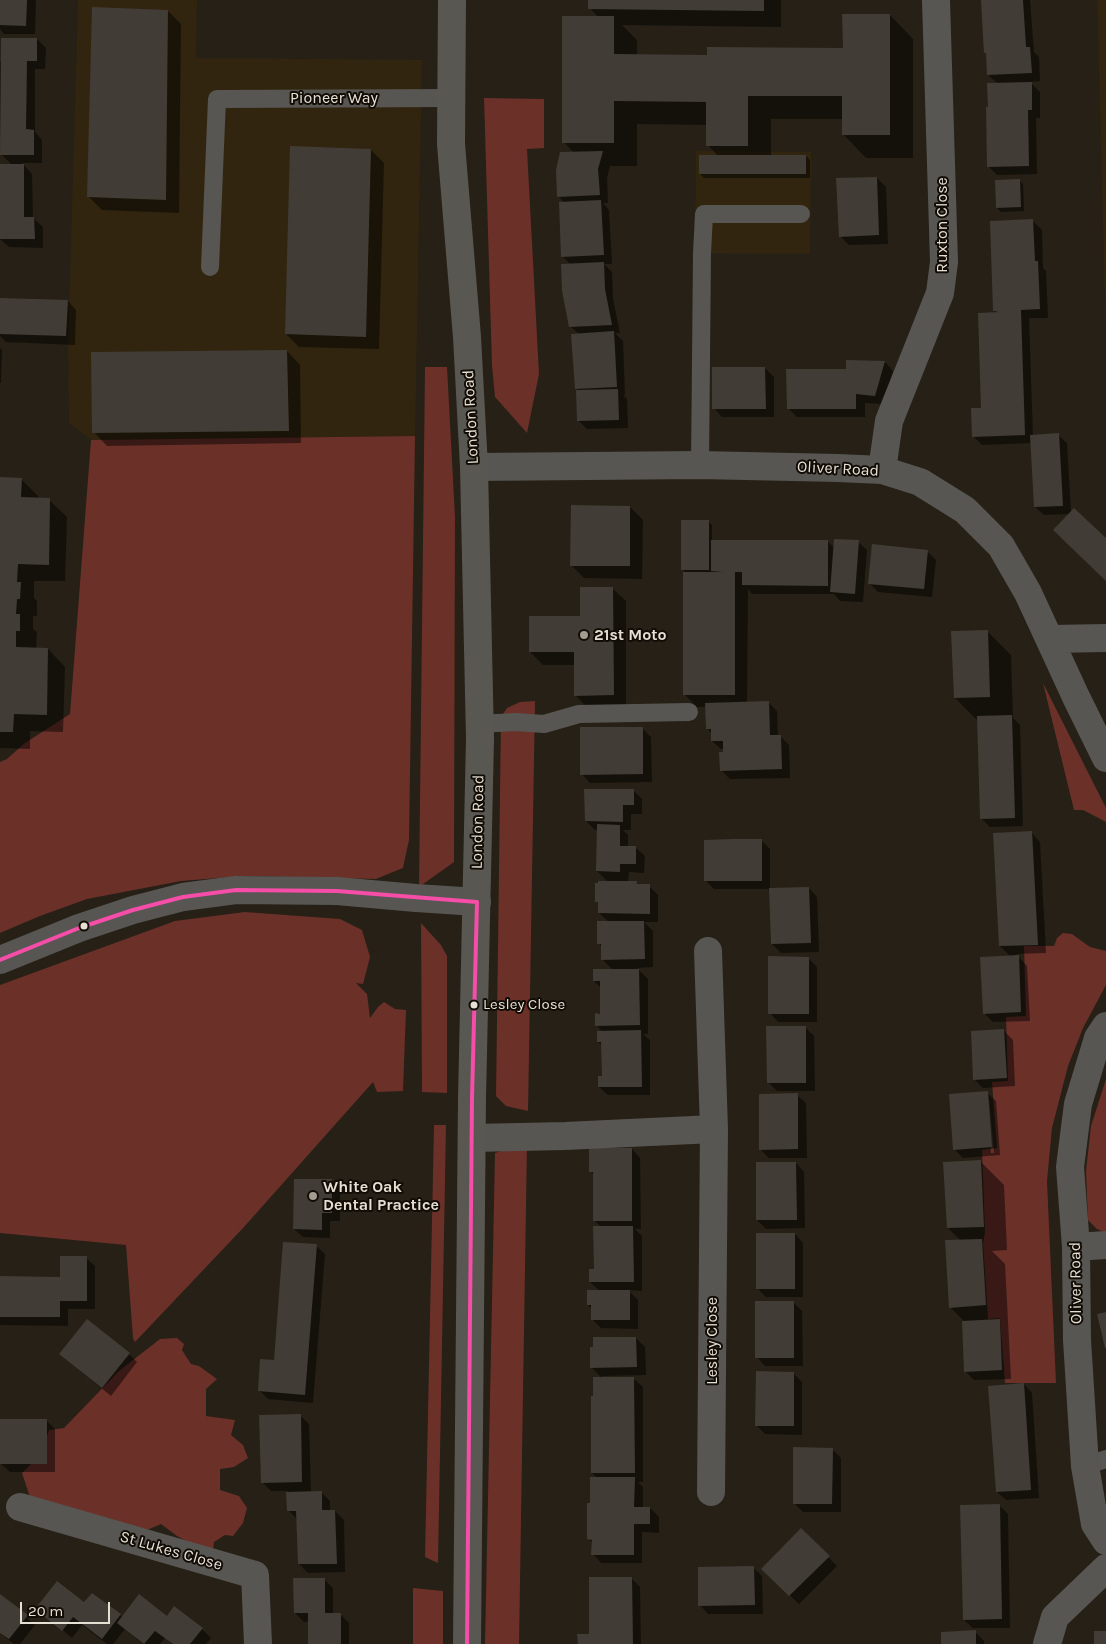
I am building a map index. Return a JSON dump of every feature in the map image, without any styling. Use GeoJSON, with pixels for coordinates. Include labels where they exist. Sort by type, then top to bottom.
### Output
{"type":"FeatureCollection","features":[{"type":"Feature","properties":{"kind":"main road","name":"London Road"},"geometry":{"type":"LineString","coordinates":[[452,0],[451,144],[468,353],[474,468],[479,724],[467,1644]]}},
{"type":"Feature","properties":{"kind":"street","name":"Ruxton Close"},"geometry":{"type":"LineString","coordinates":[[882,470],[889,421],[940,293],[944,262],[936,0]]}},
{"type":"Feature","properties":{"kind":"street","name":"Oliver Road"},"geometry":{"type":"LineString","coordinates":[[474,468],[700,465],[882,470],[920,482],[965,510],[1001,546],[1028,593],[1106,758]]}},
{"type":"Feature","properties":{"kind":"street"},"geometry":{"type":"LineString","coordinates":[[1050,639],[1106,638]]}},
{"type":"Feature","properties":{"kind":"street"},"geometry":{"type":"LineString","coordinates":[[0,960],[79,928],[133,910],[182,897],[236,890],[337,891],[477,902]]}},
{"type":"Feature","properties":{"kind":"street","name":"Lesley Close"},"geometry":{"type":"LineString","coordinates":[[708,951],[714,1129],[711,1492]]}},
{"type":"Feature","properties":{"kind":"street","name":"Oliver Road"},"geometry":{"type":"LineString","coordinates":[[1106,1026],[1098,1038],[1078,1104],[1070,1167],[1076,1247],[1077,1340],[1095,1462],[1095,1524],[1106,1541]]}},
{"type":"Feature","properties":{"kind":"street"},"geometry":{"type":"LineString","coordinates":[[473,1138],[714,1129]]}},
{"type":"Feature","properties":{"kind":"street"},"geometry":{"type":"LineString","coordinates":[[1076,1247],[1106,1245]]}},
{"type":"Feature","properties":{"kind":"street","name":"St Lukes Close"},"geometry":{"type":"LineString","coordinates":[[20,1507],[255,1575],[258,1644]]}},
{"type":"Feature","properties":{"kind":"street"},"geometry":{"type":"LineString","coordinates":[[1047,1644],[1055,1617],[1106,1568]]}},
{"type":"Feature","properties":{"kind":"lane","name":"Pioneer Way"},"geometry":{"type":"LineString","coordinates":[[210,267],[217,99],[452,98]]}},
{"type":"Feature","properties":{"kind":"lane"},"geometry":{"type":"LineString","coordinates":[[700,465],[704,214],[802,214]]}},
{"type":"Feature","properties":{"kind":"lane"},"geometry":{"type":"LineString","coordinates":[[479,724],[516,722],[544,724],[578,714],[689,712]]}},
{"type":"Feature","properties":{"kind":"shaded area"},"geometry":{"type":"Polygon","coordinates":[[[78,0],[197,0],[196,58],[422,60],[415,436],[91,440],[69,423],[68,348],[78,0]]]}},
{"type":"Feature","properties":{"kind":"shaded area"},"geometry":{"type":"Polygon","coordinates":[[[1097,0],[1106,0],[1106,336],[1097,0]]]}},
{"type":"Feature","properties":{"kind":"shaded area"},"geometry":{"type":"Polygon","coordinates":[[[484,98],[544,99],[544,148],[527,149],[539,374],[527,433],[495,397],[492,366],[484,98]]]}},
{"type":"Feature","properties":{"kind":"shaded area"},"geometry":{"type":"Polygon","coordinates":[[[696,151],[811,152],[810,254],[695,253],[696,151]]]}},
{"type":"Feature","properties":{"kind":"shaded area"},"geometry":{"type":"Polygon","coordinates":[[[425,367],[447,367],[455,517],[454,862],[419,887],[425,367]]]}},
{"type":"Feature","properties":{"kind":"shaded area"},"geometry":{"type":"Polygon","coordinates":[[[415,436],[409,840],[403,868],[376,879],[244,876],[181,881],[87,899],[0,933],[0,762],[7,759],[25,743],[70,714],[91,440],[415,436]]]}},
{"type":"Feature","properties":{"kind":"shaded area"},"geometry":{"type":"Polygon","coordinates":[[[1043,683],[1106,808],[1106,822],[1083,810],[1074,810],[1043,683]]]}},
{"type":"Feature","properties":{"kind":"shaded area"},"geometry":{"type":"Polygon","coordinates":[[[535,701],[528,1111],[506,1106],[496,1096],[501,717],[507,708],[520,702],[535,701]]]}},
{"type":"Feature","properties":{"kind":"shaded area"},"geometry":{"type":"Polygon","coordinates":[[[245,912],[340,919],[362,930],[370,957],[363,984],[356,983],[367,994],[370,1018],[384,1002],[395,1009],[406,1010],[403,1091],[377,1092],[373,1082],[244,1227],[135,1342],[133,1338],[126,1245],[0,1233],[0,985],[175,921],[245,912]]]}},
{"type":"Feature","properties":{"kind":"shaded area"},"geometry":{"type":"Polygon","coordinates":[[[421,923],[441,945],[447,956],[447,1093],[422,1092],[421,923]]]}},
{"type":"Feature","properties":{"kind":"shaded area"},"geometry":{"type":"Polygon","coordinates":[[[1063,933],[1072,934],[1090,947],[1106,951],[1106,985],[1083,1028],[1068,1066],[1052,1128],[1047,1181],[1056,1383],[1005,1383],[1000,1318],[988,1319],[983,1243],[985,1232],[982,1150],[997,1148],[992,1082],[1008,1081],[1006,1017],[1026,1016],[1024,946],[1054,946],[1057,938],[1063,933]]]}},
{"type":"Feature","properties":{"kind":"shaded area"},"geometry":{"type":"Polygon","coordinates":[[[1106,1079],[1106,1233],[1097,1229],[1088,1220],[1086,1171],[1091,1126],[1106,1079]]]}},
{"type":"Feature","properties":{"kind":"shaded area"},"geometry":{"type":"Polygon","coordinates":[[[434,1125],[446,1125],[438,1563],[425,1557],[434,1125]]]}},
{"type":"Feature","properties":{"kind":"shaded area"},"geometry":{"type":"Polygon","coordinates":[[[527,1143],[519,1644],[485,1644],[495,1153],[527,1143]]]}},
{"type":"Feature","properties":{"kind":"shaded area"},"geometry":{"type":"Polygon","coordinates":[[[177,1338],[184,1344],[182,1350],[191,1364],[199,1366],[217,1379],[206,1389],[206,1416],[235,1420],[231,1435],[243,1445],[248,1458],[234,1467],[220,1469],[220,1490],[239,1496],[247,1508],[243,1523],[233,1536],[225,1535],[214,1542],[213,1552],[177,1536],[161,1524],[147,1530],[87,1535],[77,1509],[59,1511],[32,1503],[22,1473],[35,1460],[49,1430],[64,1428],[119,1371],[160,1339],[177,1338]]]}},
{"type":"Feature","properties":{"kind":"shaded area"},"geometry":{"type":"Polygon","coordinates":[[[413,1588],[443,1591],[443,1644],[413,1644],[413,1588]]]}},
{"type":"Feature","properties":{"kind":"building"},"geometry":{"type":"Polygon","coordinates":[[[0,0],[27,0],[26,26],[0,25],[0,0]]]}},
{"type":"Feature","properties":{"kind":"building"},"geometry":{"type":"Polygon","coordinates":[[[588,0],[764,0],[764,11],[588,9],[588,0]]]}},
{"type":"Feature","properties":{"kind":"building"},"geometry":{"type":"Polygon","coordinates":[[[981,0],[1023,0],[1026,47],[1030,47],[1032,73],[987,75],[981,0]]]}},
{"type":"Feature","properties":{"kind":"building"},"geometry":{"type":"Polygon","coordinates":[[[92,7],[168,10],[166,200],[87,197],[92,7]]]}},
{"type":"Feature","properties":{"kind":"building"},"geometry":{"type":"Polygon","coordinates":[[[842,14],[890,14],[890,135],[842,135],[842,96],[748,96],[748,146],[706,146],[706,102],[614,101],[614,143],[562,143],[562,16],[614,16],[614,54],[707,55],[707,47],[843,48],[842,14]]]}},
{"type":"Feature","properties":{"kind":"building"},"geometry":{"type":"Polygon","coordinates":[[[1,38],[37,38],[37,61],[27,61],[26,129],[34,130],[34,155],[0,155],[1,38]]]}},
{"type":"Feature","properties":{"kind":"building"},"geometry":{"type":"Polygon","coordinates":[[[1032,82],[1032,110],[1028,110],[1029,166],[987,167],[987,83],[1032,82]]]}},
{"type":"Feature","properties":{"kind":"building"},"geometry":{"type":"Polygon","coordinates":[[[290,146],[371,149],[366,337],[285,334],[290,146]]]}},
{"type":"Feature","properties":{"kind":"building"},"geometry":{"type":"Polygon","coordinates":[[[603,151],[598,169],[600,195],[557,197],[556,170],[560,152],[603,151]]]}},
{"type":"Feature","properties":{"kind":"building"},"geometry":{"type":"Polygon","coordinates":[[[699,155],[806,155],[806,174],[699,174],[699,155]]]}},
{"type":"Feature","properties":{"kind":"building"},"geometry":{"type":"Polygon","coordinates":[[[0,164],[24,164],[24,217],[34,217],[35,239],[0,239],[0,164]]]}},
{"type":"Feature","properties":{"kind":"building"},"geometry":{"type":"Polygon","coordinates":[[[877,177],[879,235],[839,237],[836,178],[877,177]]]}},
{"type":"Feature","properties":{"kind":"building"},"geometry":{"type":"Polygon","coordinates":[[[1020,179],[1021,207],[996,208],[995,180],[1020,179]]]}},
{"type":"Feature","properties":{"kind":"building"},"geometry":{"type":"Polygon","coordinates":[[[601,200],[604,255],[561,257],[559,202],[601,200]]]}},
{"type":"Feature","properties":{"kind":"building"},"geometry":{"type":"Polygon","coordinates":[[[1033,219],[1035,261],[1038,261],[1040,309],[1021,310],[1025,435],[972,437],[971,408],[981,408],[978,313],[999,312],[993,311],[990,221],[1033,219]]]}},
{"type":"Feature","properties":{"kind":"building"},"geometry":{"type":"Polygon","coordinates":[[[604,262],[605,289],[612,325],[569,327],[562,291],[561,264],[604,262]]]}},
{"type":"Feature","properties":{"kind":"building"},"geometry":{"type":"Polygon","coordinates":[[[0,298],[68,300],[66,336],[0,334],[0,298]]]}},
{"type":"Feature","properties":{"kind":"building"},"geometry":{"type":"Polygon","coordinates":[[[614,331],[617,387],[575,389],[571,334],[614,331]]]}},
{"type":"Feature","properties":{"kind":"building"},"geometry":{"type":"Polygon","coordinates":[[[287,350],[289,431],[92,433],[91,352],[287,350]]]}},
{"type":"Feature","properties":{"kind":"building"},"geometry":{"type":"Polygon","coordinates":[[[846,360],[885,361],[875,396],[856,394],[856,409],[787,409],[786,369],[846,369],[846,360]]]}},
{"type":"Feature","properties":{"kind":"building"},"geometry":{"type":"Polygon","coordinates":[[[712,367],[765,367],[766,409],[712,409],[712,367]]]}},
{"type":"Feature","properties":{"kind":"building"},"geometry":{"type":"Polygon","coordinates":[[[618,389],[619,420],[577,421],[576,390],[618,389]]]}},
{"type":"Feature","properties":{"kind":"building"},"geometry":{"type":"Polygon","coordinates":[[[1059,433],[1063,506],[1034,507],[1030,435],[1059,433]]]}},
{"type":"Feature","properties":{"kind":"building"},"geometry":{"type":"Polygon","coordinates":[[[0,477],[22,478],[21,497],[50,498],[49,565],[18,564],[17,582],[21,582],[20,599],[17,599],[16,614],[20,614],[20,631],[16,631],[16,647],[48,648],[47,715],[14,714],[13,732],[0,732],[0,477]]]}},
{"type":"Feature","properties":{"kind":"building"},"geometry":{"type":"Polygon","coordinates":[[[571,505],[630,506],[630,566],[570,566],[571,505]]]}},
{"type":"Feature","properties":{"kind":"building"},"geometry":{"type":"Polygon","coordinates":[[[1074,508],[1106,538],[1106,581],[1053,530],[1074,508]]]}},
{"type":"Feature","properties":{"kind":"building"},"geometry":{"type":"Polygon","coordinates":[[[681,520],[709,520],[709,570],[681,570],[681,520]]]}},
{"type":"Feature","properties":{"kind":"building"},"geometry":{"type":"Polygon","coordinates":[[[834,539],[859,540],[855,594],[830,592],[834,539]]]}},
{"type":"Feature","properties":{"kind":"building"},"geometry":{"type":"Polygon","coordinates":[[[711,540],[828,540],[828,586],[742,585],[742,572],[735,572],[735,695],[683,695],[683,572],[723,572],[711,571],[711,540]]]}},
{"type":"Feature","properties":{"kind":"building"},"geometry":{"type":"Polygon","coordinates":[[[872,544],[928,550],[924,589],[868,584],[872,544]]]}},
{"type":"Feature","properties":{"kind":"building"},"geometry":{"type":"Polygon","coordinates":[[[580,587],[613,587],[614,695],[574,696],[574,652],[529,652],[529,616],[580,616],[580,587]]]}},
{"type":"Feature","properties":{"kind":"building"},"geometry":{"type":"Polygon","coordinates":[[[988,630],[990,697],[954,698],[951,631],[988,630]]]}},
{"type":"Feature","properties":{"kind":"building"},"geometry":{"type":"Polygon","coordinates":[[[769,701],[770,735],[781,735],[782,769],[720,771],[719,752],[723,752],[723,741],[711,741],[711,729],[706,729],[705,703],[769,701]]]}},
{"type":"Feature","properties":{"kind":"building"},"geometry":{"type":"Polygon","coordinates":[[[1012,715],[1015,818],[980,819],[977,716],[1012,715]]]}},
{"type":"Feature","properties":{"kind":"building"},"geometry":{"type":"Polygon","coordinates":[[[580,727],[643,727],[643,774],[580,775],[580,727]]]}},
{"type":"Feature","properties":{"kind":"building"},"geometry":{"type":"Polygon","coordinates":[[[584,789],[634,789],[634,805],[623,805],[623,822],[585,821],[584,789]]]}},
{"type":"Feature","properties":{"kind":"building"},"geometry":{"type":"Polygon","coordinates":[[[597,824],[620,825],[620,846],[636,846],[636,864],[620,864],[620,872],[596,871],[597,824]]]}},
{"type":"Feature","properties":{"kind":"building"},"geometry":{"type":"Polygon","coordinates":[[[1032,831],[1038,945],[999,946],[993,833],[1032,831]]]}},
{"type":"Feature","properties":{"kind":"building"},"geometry":{"type":"Polygon","coordinates":[[[762,839],[762,881],[704,881],[704,840],[762,839]]]}},
{"type":"Feature","properties":{"kind":"building"},"geometry":{"type":"Polygon","coordinates":[[[598,881],[637,881],[637,884],[650,884],[650,914],[598,913],[598,902],[595,902],[595,883],[598,883],[598,881]]]}},
{"type":"Feature","properties":{"kind":"building"},"geometry":{"type":"Polygon","coordinates":[[[809,887],[811,943],[771,944],[769,888],[809,887]]]}},
{"type":"Feature","properties":{"kind":"building"},"geometry":{"type":"Polygon","coordinates":[[[597,921],[644,921],[645,959],[601,960],[601,944],[597,944],[597,921]]]}},
{"type":"Feature","properties":{"kind":"building"},"geometry":{"type":"Polygon","coordinates":[[[1019,955],[1021,1012],[983,1014],[980,957],[1019,955]]]}},
{"type":"Feature","properties":{"kind":"building"},"geometry":{"type":"Polygon","coordinates":[[[768,956],[809,957],[809,1014],[768,1014],[768,956]]]}},
{"type":"Feature","properties":{"kind":"building"},"geometry":{"type":"Polygon","coordinates":[[[593,969],[639,969],[640,1025],[595,1026],[595,1013],[600,1014],[600,981],[593,981],[593,969]]]}},
{"type":"Feature","properties":{"kind":"building"},"geometry":{"type":"Polygon","coordinates":[[[766,1026],[806,1026],[806,1083],[767,1083],[766,1026]]]}},
{"type":"Feature","properties":{"kind":"building"},"geometry":{"type":"Polygon","coordinates":[[[1004,1029],[1007,1078],[973,1080],[971,1031],[1004,1029]]]}},
{"type":"Feature","properties":{"kind":"building"},"geometry":{"type":"Polygon","coordinates":[[[641,1030],[642,1087],[598,1087],[598,1076],[602,1076],[601,1042],[597,1042],[597,1031],[641,1030]]]}},
{"type":"Feature","properties":{"kind":"building"},"geometry":{"type":"Polygon","coordinates":[[[988,1091],[992,1147],[953,1150],[949,1094],[988,1091]]]}},
{"type":"Feature","properties":{"kind":"building"},"geometry":{"type":"Polygon","coordinates":[[[798,1093],[798,1149],[759,1150],[759,1094],[798,1093]]]}},
{"type":"Feature","properties":{"kind":"building"},"geometry":{"type":"Polygon","coordinates":[[[589,1148],[632,1148],[632,1221],[593,1221],[593,1172],[589,1172],[589,1148]]]}},
{"type":"Feature","properties":{"kind":"building"},"geometry":{"type":"Polygon","coordinates":[[[981,1160],[984,1227],[947,1228],[943,1162],[981,1160]]]}},
{"type":"Feature","properties":{"kind":"building"},"geometry":{"type":"Polygon","coordinates":[[[756,1162],[796,1162],[797,1220],[756,1220],[756,1162]]]}},
{"type":"Feature","properties":{"kind":"building","name":"White Oak Dental Practice"},"geometry":{"type":"Polygon","coordinates":[[[294,1179],[332,1179],[332,1213],[322,1213],[322,1230],[293,1229],[294,1179]]]}},
{"type":"Feature","properties":{"kind":"building"},"geometry":{"type":"Polygon","coordinates":[[[593,1226],[633,1226],[634,1282],[589,1282],[589,1269],[594,1269],[593,1226]]]}},
{"type":"Feature","properties":{"kind":"building"},"geometry":{"type":"Polygon","coordinates":[[[756,1233],[795,1233],[795,1289],[756,1289],[756,1233]]]}},
{"type":"Feature","properties":{"kind":"building"},"geometry":{"type":"Polygon","coordinates":[[[982,1239],[986,1305],[949,1308],[945,1240],[982,1239]]]}},
{"type":"Feature","properties":{"kind":"building"},"geometry":{"type":"Polygon","coordinates":[[[283,1242],[317,1244],[305,1395],[258,1391],[260,1359],[274,1360],[283,1242]]]}},
{"type":"Feature","properties":{"kind":"building"},"geometry":{"type":"Polygon","coordinates":[[[60,1256],[87,1256],[87,1301],[60,1301],[60,1317],[0,1317],[0,1276],[60,1277],[60,1256]]]}},
{"type":"Feature","properties":{"kind":"building"},"geometry":{"type":"Polygon","coordinates":[[[587,1290],[630,1290],[630,1320],[591,1320],[591,1305],[587,1305],[587,1290]]]}},
{"type":"Feature","properties":{"kind":"building"},"geometry":{"type":"Polygon","coordinates":[[[755,1301],[794,1301],[794,1358],[755,1358],[755,1301]]]}},
{"type":"Feature","properties":{"kind":"building"},"geometry":{"type":"Polygon","coordinates":[[[1106,1312],[1106,1348],[1105,1348],[1097,1314],[1106,1312]]]}},
{"type":"Feature","properties":{"kind":"building"},"geometry":{"type":"Polygon","coordinates":[[[87,1319],[130,1353],[102,1388],[59,1354],[87,1319]]]}},
{"type":"Feature","properties":{"kind":"building"},"geometry":{"type":"Polygon","coordinates":[[[1000,1319],[1002,1370],[964,1372],[962,1321],[1000,1319]]]}},
{"type":"Feature","properties":{"kind":"building"},"geometry":{"type":"Polygon","coordinates":[[[593,1337],[636,1337],[637,1367],[590,1368],[590,1347],[593,1347],[593,1337]]]}},
{"type":"Feature","properties":{"kind":"building"},"geometry":{"type":"Polygon","coordinates":[[[756,1371],[794,1372],[794,1426],[755,1426],[756,1371]]]}},
{"type":"Feature","properties":{"kind":"building"},"geometry":{"type":"Polygon","coordinates":[[[593,1377],[634,1377],[635,1473],[591,1473],[591,1396],[593,1396],[593,1377]]]}},
{"type":"Feature","properties":{"kind":"building"},"geometry":{"type":"Polygon","coordinates":[[[1024,1383],[1031,1490],[996,1492],[988,1386],[1024,1383]]]}},
{"type":"Feature","properties":{"kind":"building"},"geometry":{"type":"Polygon","coordinates":[[[301,1414],[302,1482],[261,1483],[259,1415],[301,1414]]]}},
{"type":"Feature","properties":{"kind":"building"},"geometry":{"type":"Polygon","coordinates":[[[0,1419],[47,1419],[47,1464],[0,1464],[0,1419]]]}},
{"type":"Feature","properties":{"kind":"building"},"geometry":{"type":"Polygon","coordinates":[[[793,1447],[833,1448],[832,1504],[793,1504],[793,1447]]]}},
{"type":"Feature","properties":{"kind":"building"},"geometry":{"type":"Polygon","coordinates":[[[590,1477],[635,1477],[634,1507],[650,1507],[650,1524],[634,1524],[634,1555],[591,1555],[592,1540],[587,1539],[587,1503],[590,1503],[590,1477]]]}},
{"type":"Feature","properties":{"kind":"building"},"geometry":{"type":"Polygon","coordinates":[[[322,1491],[322,1510],[335,1510],[337,1564],[298,1564],[296,1511],[287,1511],[286,1492],[322,1491]]]}},
{"type":"Feature","properties":{"kind":"building"},"geometry":{"type":"Polygon","coordinates":[[[1000,1504],[1002,1619],[963,1620],[960,1505],[1000,1504]]]}},
{"type":"Feature","properties":{"kind":"building"},"geometry":{"type":"Polygon","coordinates":[[[801,1528],[830,1556],[789,1596],[761,1569],[801,1528]]]}},
{"type":"Feature","properties":{"kind":"building"},"geometry":{"type":"Polygon","coordinates":[[[754,1566],[755,1605],[698,1606],[698,1567],[754,1566]]]}},
{"type":"Feature","properties":{"kind":"building"},"geometry":{"type":"Polygon","coordinates":[[[589,1577],[632,1577],[633,1644],[578,1644],[577,1634],[589,1634],[589,1577]]]}},
{"type":"Feature","properties":{"kind":"building"},"geometry":{"type":"Polygon","coordinates":[[[293,1578],[325,1578],[325,1613],[341,1613],[341,1644],[308,1644],[308,1613],[294,1613],[293,1578]]]}},
{"type":"Feature","properties":{"kind":"building"},"geometry":{"type":"Polygon","coordinates":[[[57,1581],[84,1602],[92,1593],[121,1614],[102,1639],[73,1617],[62,1631],[35,1609],[57,1581]]]}},
{"type":"Feature","properties":{"kind":"building"},"geometry":{"type":"Polygon","coordinates":[[[0,1594],[28,1615],[9,1639],[0,1633],[0,1594]]]}},
{"type":"Feature","properties":{"kind":"building"},"geometry":{"type":"Polygon","coordinates":[[[139,1594],[167,1616],[174,1606],[203,1628],[190,1644],[173,1644],[155,1631],[144,1644],[117,1623],[139,1594]]]}},
{"type":"Feature","properties":{"kind":"building"},"geometry":{"type":"Polygon","coordinates":[[[976,1630],[976,1644],[941,1644],[941,1632],[976,1630]]]}},
{"type":"Feature","properties":{"kind":"building"},"geometry":{"type":"Polygon","coordinates":[[[1094,1631],[1106,1631],[1106,1644],[1094,1644],[1094,1631]]]}},
{"type":"Feature","properties":{"kind":"transit line"},"geometry":{"type":"LineString","coordinates":[[0,960],[79,928],[133,910],[183,897],[236,890],[337,891],[477,902]]}},
{"type":"Feature","properties":{"kind":"transit line"},"geometry":{"type":"LineString","coordinates":[[467,1644],[472,1098],[477,902]]}},
{"type":"Feature","properties":{"kind":"place","name":"21st Moto"},"geometry":{"type":"Point","coordinates":[584,635]}},
{"type":"Feature","properties":{"kind":"place","name":"Lesley Close"},"geometry":{"type":"Point","coordinates":[474,1005]}},
{"type":"Feature","properties":{"kind":"place","name":"White Oak Dental Practice"},"geometry":{"type":"Point","coordinates":[313,1196]}}]}
